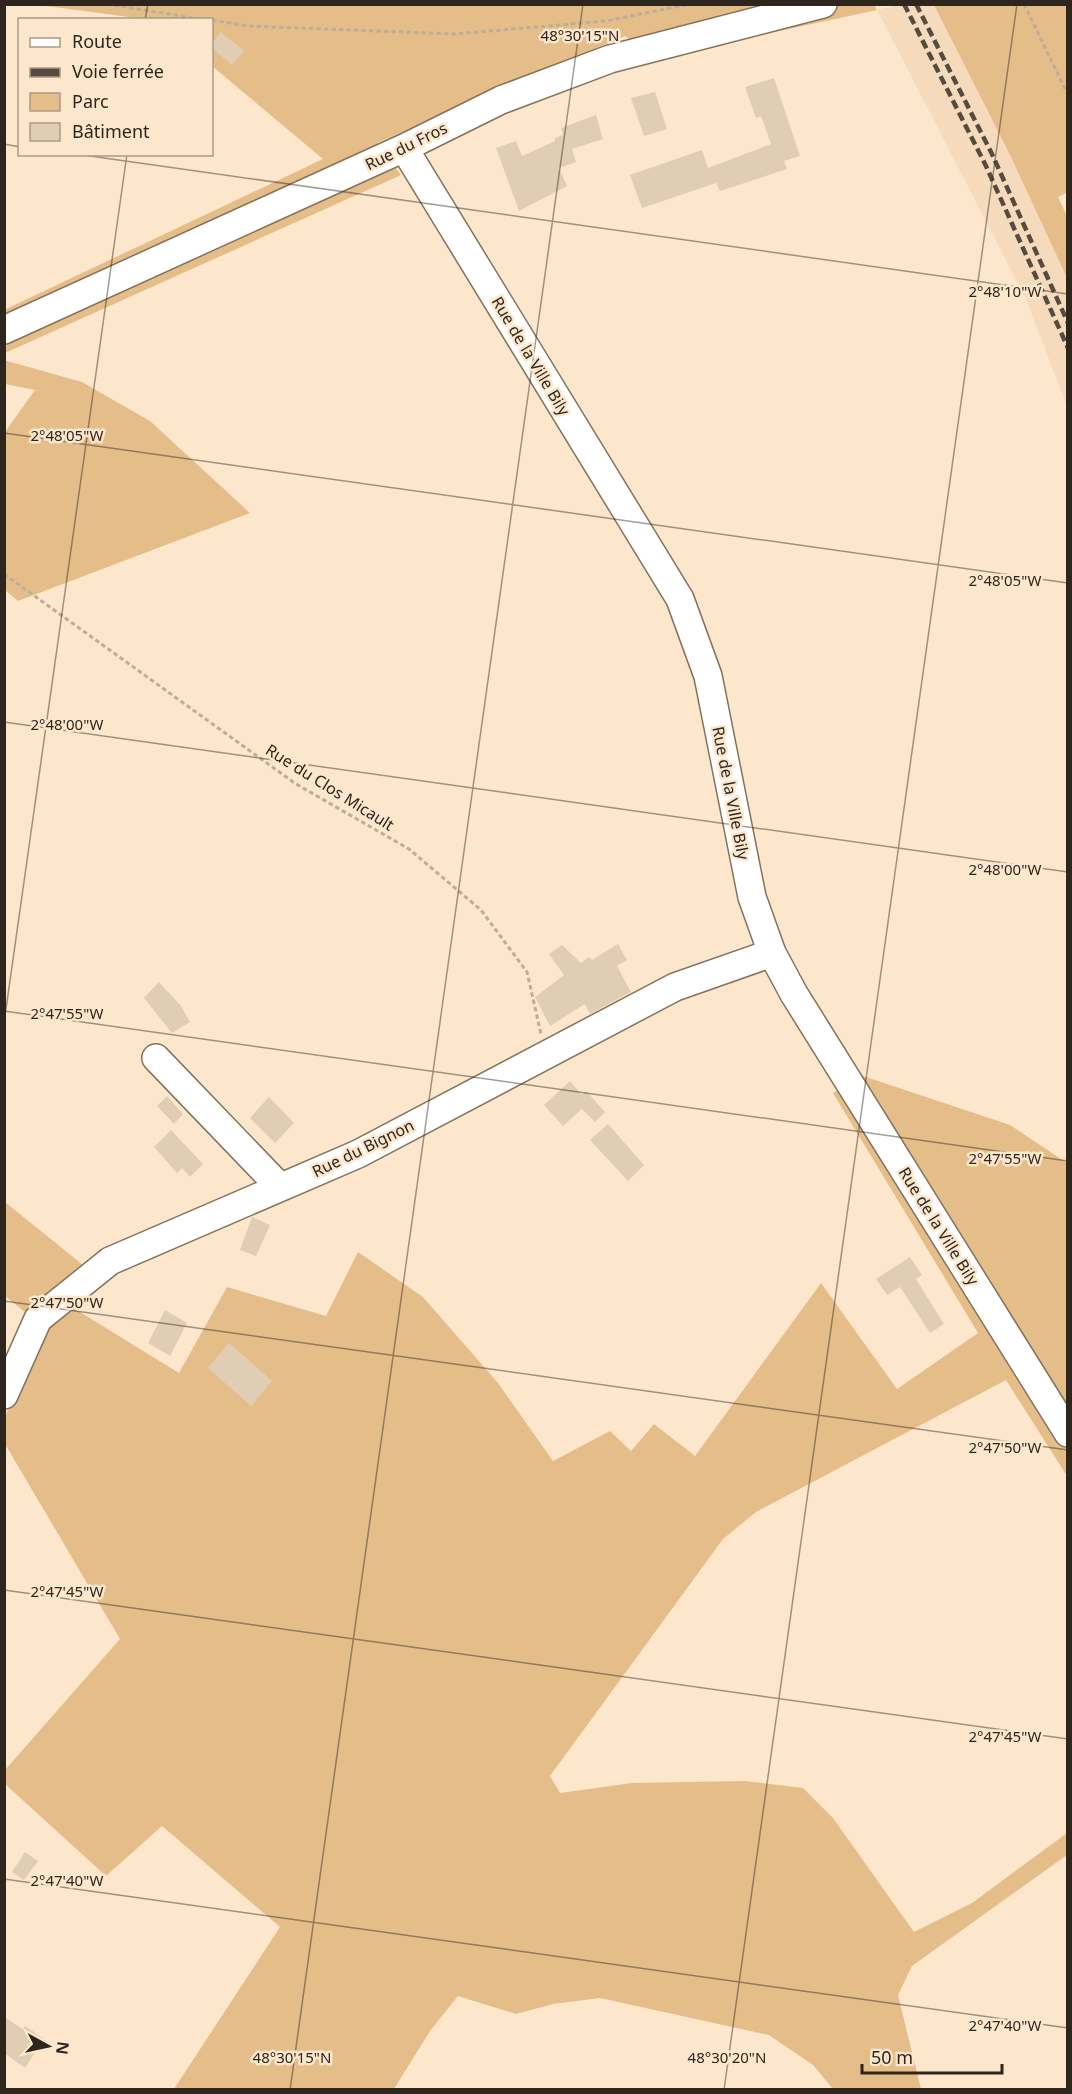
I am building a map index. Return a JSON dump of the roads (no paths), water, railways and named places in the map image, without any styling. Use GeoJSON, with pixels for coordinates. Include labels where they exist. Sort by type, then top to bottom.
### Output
{"type":"FeatureCollection","features":[{"type":"Feature","properties":{"kind":"street","name":"Rue du Fros"},"geometry":{"type":"LineString","coordinates":[[4,330],[404,148],[501,100],[610,59],[823,4]]}},
{"type":"Feature","properties":{"kind":"street","name":"Rue de la Ville Bily"},"geometry":{"type":"LineString","coordinates":[[404,148],[680,599],[708,676],[752,897],[772,953],[794,994],[1068,1433]]}},
{"type":"Feature","properties":{"kind":"street","name":"Rue du Bignon"},"geometry":{"type":"LineString","coordinates":[[4,1395],[38,1319],[110,1261],[358,1154],[675,987],[772,953]]}},
{"type":"Feature","properties":{"kind":"street"},"geometry":{"type":"LineString","coordinates":[[156,1058],[280,1187]]}},
{"type":"Feature","properties":{"kind":"railway"},"geometry":{"type":"LineString","coordinates":[[904,4],[986,166],[1068,348]]}},
{"type":"Feature","properties":{"kind":"railway"},"geometry":{"type":"LineString","coordinates":[[916,4],[992,154],[1068,323]]}}]}
